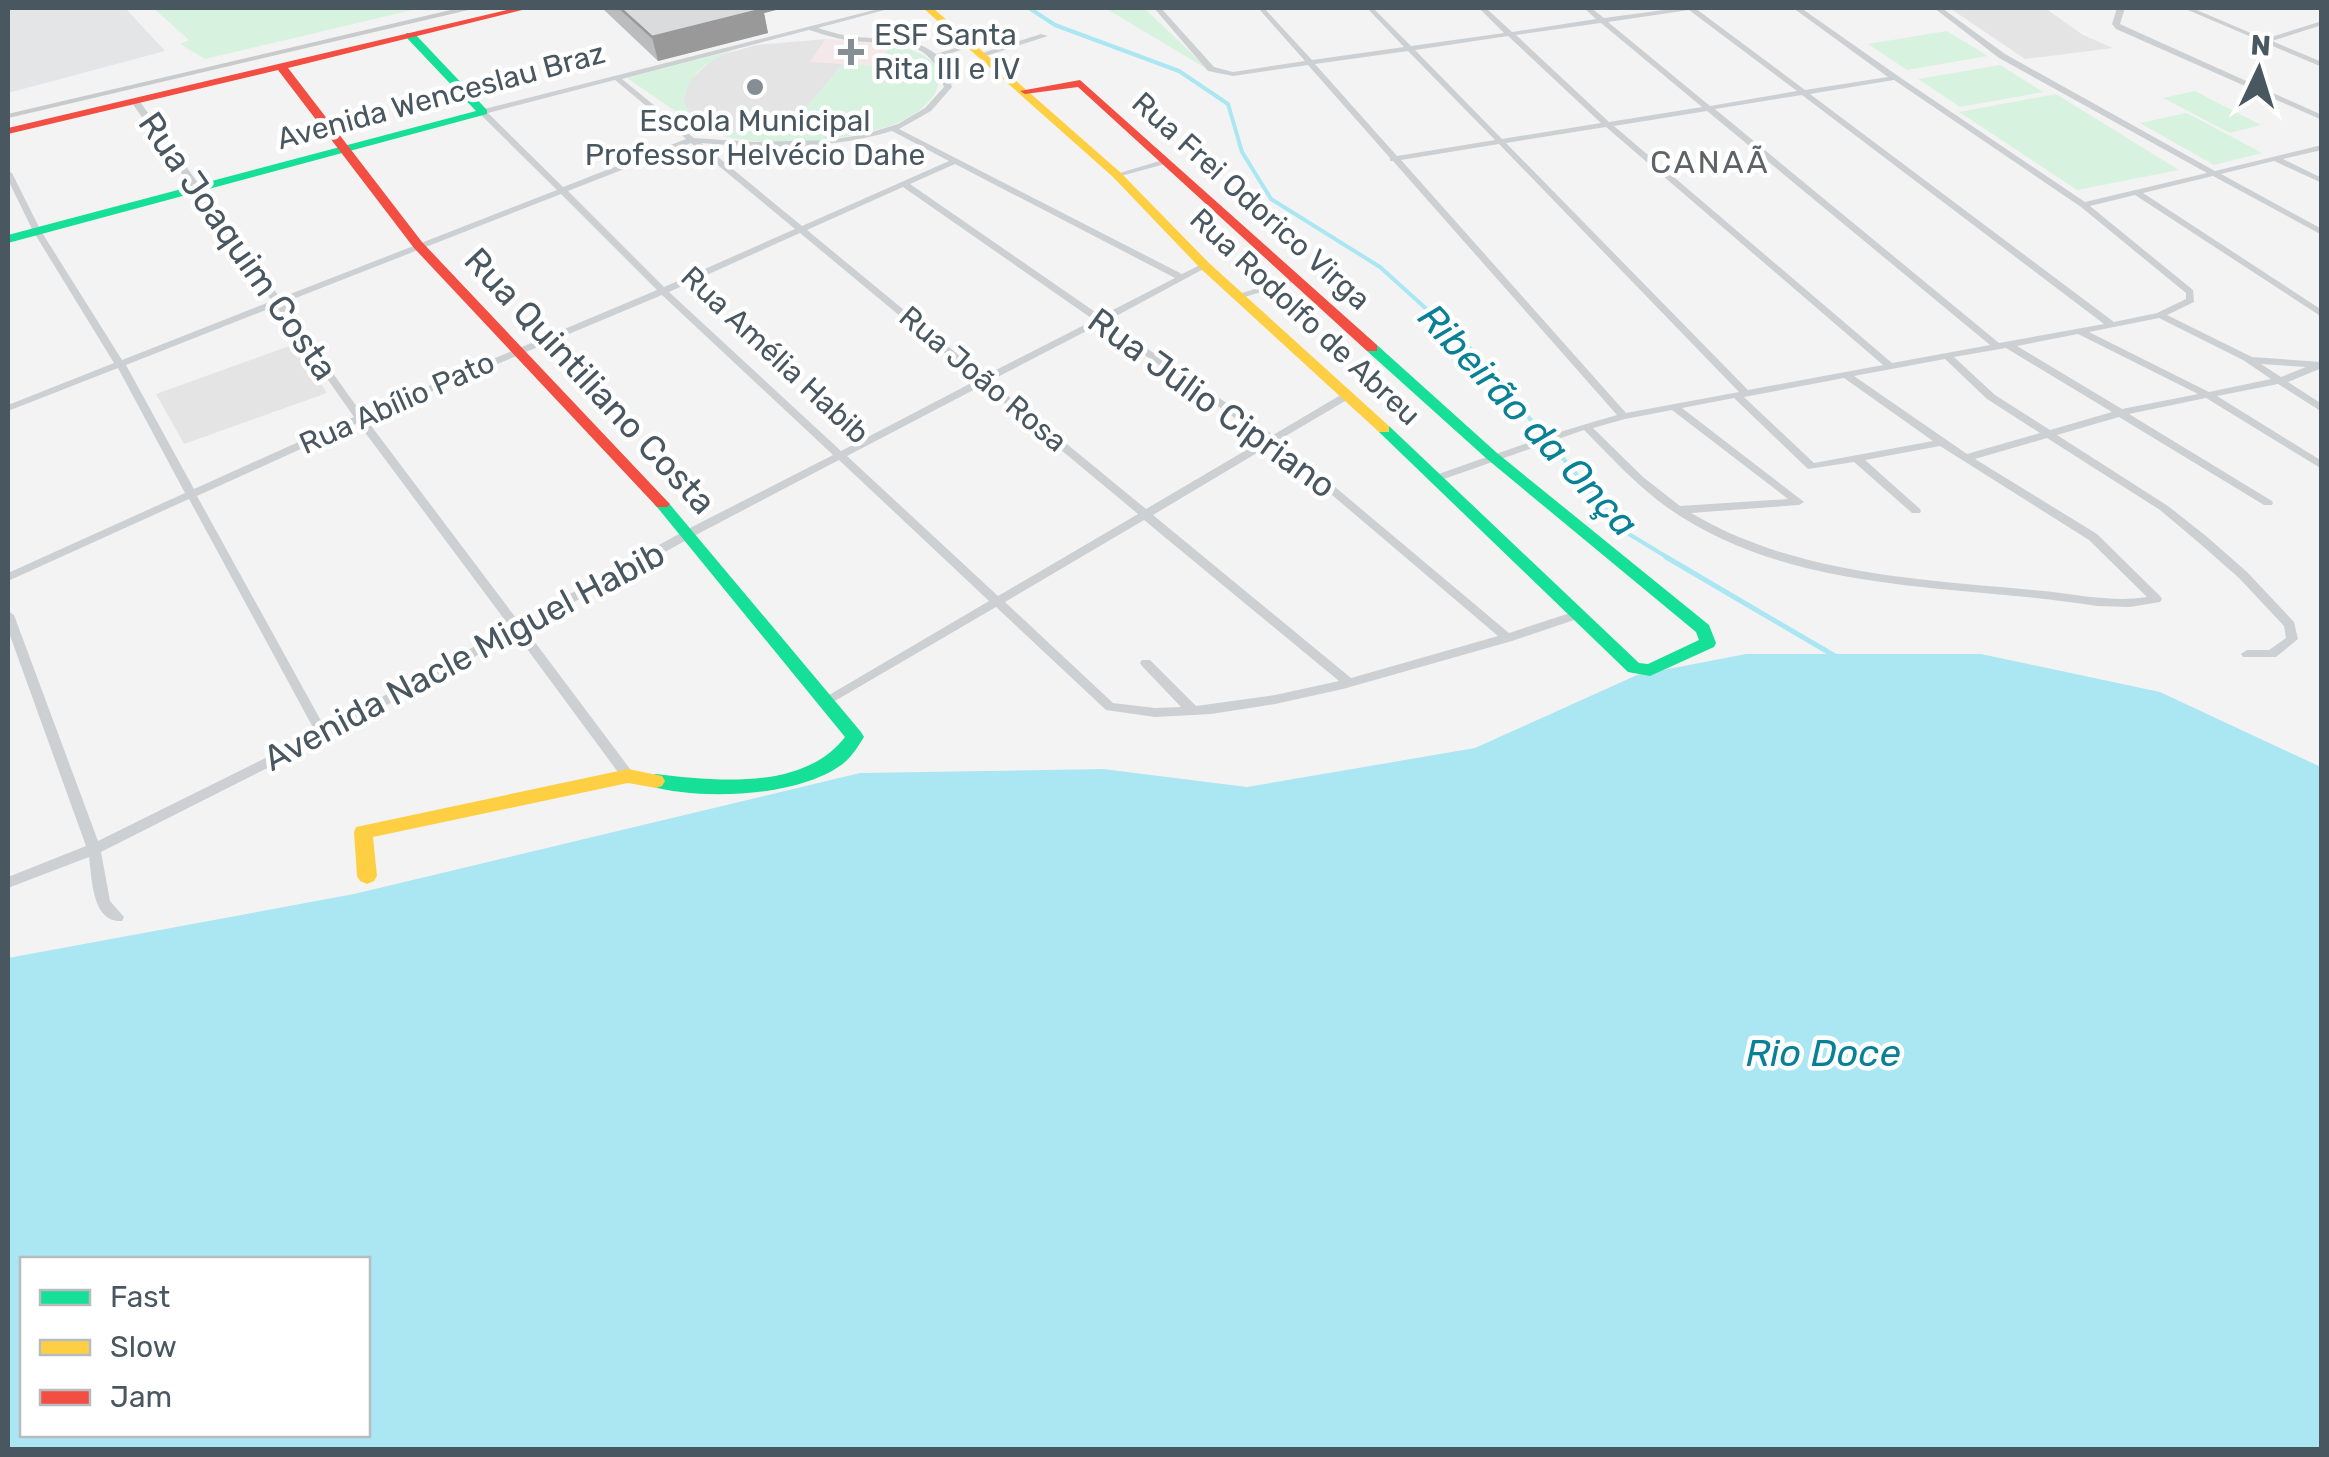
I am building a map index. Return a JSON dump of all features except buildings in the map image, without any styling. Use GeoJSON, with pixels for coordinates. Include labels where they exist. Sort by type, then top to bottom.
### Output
{"type":"FeatureCollection","features":[{"type":"Feature","properties":{"kind":"street"},"geometry":{"type":"LineString","coordinates":[[8,131],[526,8]]}},
{"type":"Feature","properties":{"kind":"street","name":"Avenida Wenceslau Braz"},"geometry":{"type":"LineString","coordinates":[[8,239],[888,8]]}},
{"type":"Feature","properties":{"kind":"street","name":"Rua Rodolfo de Abreu"},"geometry":{"type":"LineString","coordinates":[[928,8],[1117,175],[1205,266],[1437,478],[1634,668],[1641,670]]}},
{"type":"Feature","properties":{"kind":"street"},"geometry":{"type":"LineString","coordinates":[[1158,8],[1216,72],[1233,74],[1691,8],[2111,324]]}},
{"type":"Feature","properties":{"kind":"street"},"geometry":{"type":"LineString","coordinates":[[1261,8],[1624,416]]}},
{"type":"Feature","properties":{"kind":"street"},"geometry":{"type":"LineString","coordinates":[[1370,8],[1413,47],[1812,467],[1942,443]]}},
{"type":"Feature","properties":{"kind":"street"},"geometry":{"type":"LineString","coordinates":[[1482,8],[1608,124],[1889,365]]}},
{"type":"Feature","properties":{"kind":"street"},"geometry":{"type":"LineString","coordinates":[[1588,8],[1706,108],[2003,345],[2124,412],[2268,503]]}},
{"type":"Feature","properties":{"kind":"street"},"geometry":{"type":"LineString","coordinates":[[1437,478],[1585,425],[2160,315],[2190,300],[2190,292],[2084,205],[1797,8]]}},
{"type":"Feature","properties":{"kind":"street"},"geometry":{"type":"LineString","coordinates":[[1938,8],[2002,56],[2322,234]]}},
{"type":"Feature","properties":{"kind":"street"},"geometry":{"type":"LineString","coordinates":[[2121,8],[2116,24],[2119,27],[2322,118]]}},
{"type":"Feature","properties":{"kind":"street"},"geometry":{"type":"LineString","coordinates":[[2187,8],[2322,65]]}},
{"type":"Feature","properties":{"kind":"street"},"geometry":{"type":"LineString","coordinates":[[2264,41],[2322,22]]}},
{"type":"Feature","properties":{"kind":"street"},"geometry":{"type":"LineString","coordinates":[[8,408],[690,140],[786,145],[895,130],[919,118],[948,88],[941,64],[896,38],[855,39],[809,28]]}},
{"type":"Feature","properties":{"kind":"street","name":"Rua Amélia Habib"},"geometry":{"type":"LineString","coordinates":[[410,35],[663,291],[1110,707],[1135,714],[1193,711]]}},
{"type":"Feature","properties":{"kind":"street"},"geometry":{"type":"LineString","coordinates":[[933,57],[1044,36]]}},
{"type":"Feature","properties":{"kind":"street","name":"Rua Quintiliano Costa"},"geometry":{"type":"LineString","coordinates":[[281,66],[418,245],[690,533],[855,737],[850,748],[826,766],[789,780],[699,788],[628,776]]}},
{"type":"Feature","properties":{"kind":"street","name":"Rua João Rosa"},"geometry":{"type":"LineString","coordinates":[[617,78],[1347,681]]}},
{"type":"Feature","properties":{"kind":"street"},"geometry":{"type":"LineString","coordinates":[[1393,160],[1895,78]]}},
{"type":"Feature","properties":{"kind":"street","name":"Rua Frei Odorico Virga"},"geometry":{"type":"LineString","coordinates":[[1025,90],[1076,82],[1492,456],[1703,629],[1708,643],[1641,670]]}},
{"type":"Feature","properties":{"kind":"street","name":"Rua Joaquim Costa"},"geometry":{"type":"LineString","coordinates":[[135,100],[195,190],[280,302],[360,418],[628,776]]}},
{"type":"Feature","properties":{"kind":"street"},"geometry":{"type":"LineString","coordinates":[[895,130],[1181,277]]}},
{"type":"Feature","properties":{"kind":"street"},"geometry":{"type":"LineString","coordinates":[[2084,205],[2322,147]]}},
{"type":"Feature","properties":{"kind":"street"},"geometry":{"type":"LineString","coordinates":[[2274,158],[2322,181]]}},
{"type":"Feature","properties":{"kind":"street"},"geometry":{"type":"LineString","coordinates":[[1117,175],[1166,160]]}},
{"type":"Feature","properties":{"kind":"street","name":"Rua Abílio Pato"},"geometry":{"type":"LineString","coordinates":[[8,576],[360,418],[663,291],[953,162]]}},
{"type":"Feature","properties":{"kind":"street"},"geometry":{"type":"LineString","coordinates":[[8,173],[37,231],[120,364],[323,734]]}},
{"type":"Feature","properties":{"kind":"street","name":"Rua Júlio Cipriano"},"geometry":{"type":"LineString","coordinates":[[904,184],[1273,440],[1508,638]]}},
{"type":"Feature","properties":{"kind":"street"},"geometry":{"type":"LineString","coordinates":[[2139,194],[2322,314]]}},
{"type":"Feature","properties":{"kind":"street","name":"Avenida Nacle Miguel Habib"},"geometry":{"type":"LineString","coordinates":[[8,883],[94,849],[323,734],[690,533],[1205,266]]}},
{"type":"Feature","properties":{"kind":"street"},"geometry":{"type":"LineString","coordinates":[[1240,295],[1294,279]]}},
{"type":"Feature","properties":{"kind":"street"},"geometry":{"type":"LineString","coordinates":[[2160,315],[2246,358],[2322,409]]}},
{"type":"Feature","properties":{"kind":"street"},"geometry":{"type":"LineString","coordinates":[[2079,331],[2211,397],[2322,466]]}},
{"type":"Feature","properties":{"kind":"street"},"geometry":{"type":"LineString","coordinates":[[1947,356],[1992,397],[2164,508],[2244,574],[2290,625],[2292,640],[2272,654],[2247,654]]}},
{"type":"Feature","properties":{"kind":"street"},"geometry":{"type":"LineString","coordinates":[[2246,358],[2290,366],[2322,365]]}},
{"type":"Feature","properties":{"kind":"street"},"geometry":{"type":"LineString","coordinates":[[1969,457],[2124,412],[2283,380],[2322,365]]}},
{"type":"Feature","properties":{"kind":"street"},"geometry":{"type":"LineString","coordinates":[[1585,425],[1678,510],[1723,533],[1804,565],[1836,572],[2122,602],[2150,602],[2156,596],[2093,537],[1942,443],[1845,374]]}},
{"type":"Feature","properties":{"kind":"street"},"geometry":{"type":"LineString","coordinates":[[828,701],[1348,395]]}},
{"type":"Feature","properties":{"kind":"street"},"geometry":{"type":"LineString","coordinates":[[1674,407],[1799,502],[1678,510]]}},
{"type":"Feature","properties":{"kind":"street"},"geometry":{"type":"LineString","coordinates":[[1858,460],[1916,510]]}},
{"type":"Feature","properties":{"kind":"street"},"geometry":{"type":"LineString","coordinates":[[1146,663],[1193,711],[1347,681],[1508,638],[1578,614]]}},
{"type":"Feature","properties":{"kind":"street"},"geometry":{"type":"LineString","coordinates":[[8,615],[94,849],[103,902],[117,917]]}},
{"type":"Feature","properties":{"kind":"street"},"geometry":{"type":"LineString","coordinates":[[367,876],[363,832],[628,776]]}},
{"type":"Feature","properties":{"kind":"shaded area"},"geometry":{"type":"Polygon","coordinates":[[[8,8],[125,8],[165,51],[8,93],[8,8]]]}},
{"type":"Feature","properties":{"kind":"shaded area"},"geometry":{"type":"Polygon","coordinates":[[[2045,8],[2083,35],[2113,48],[2025,59],[1951,9],[2045,8]]]}},
{"type":"Feature","properties":{"kind":"shaded area","name":"Escola Municipal Professor Helvécio Dahe"},"geometry":{"type":"Polygon","coordinates":[[[826,39],[811,61],[843,64],[800,115],[719,135],[700,128],[683,102],[688,82],[715,57],[756,45],[826,39]]]}},
{"type":"Feature","properties":{"kind":"shaded area","name":"ESF Santa Rita III e IV"},"geometry":{"type":"Polygon","coordinates":[[[826,39],[892,43],[878,66],[810,62],[826,39]]]}},
{"type":"Feature","properties":{"kind":"shaded area"},"geometry":{"type":"Polygon","coordinates":[[[295,344],[327,393],[184,444],[156,394],[295,344]]]}},
{"type":"Feature","properties":{"kind":"green space"},"geometry":{"type":"Polygon","coordinates":[[[153,8],[421,8],[205,59],[180,44],[189,40],[153,8]]]}},
{"type":"Feature","properties":{"kind":"green space"},"geometry":{"type":"Polygon","coordinates":[[[1105,8],[1144,8],[1208,69],[1207,69],[1105,8]]]}},
{"type":"Feature","properties":{"kind":"green space"},"geometry":{"type":"Polygon","coordinates":[[[1947,31],[1988,56],[1907,70],[1868,44],[1947,31]]]}},
{"type":"Feature","properties":{"kind":"green space"},"geometry":{"type":"Polygon","coordinates":[[[892,43],[924,56],[938,74],[934,94],[907,118],[887,127],[825,140],[759,141],[719,135],[800,115],[843,64],[878,66],[892,43]]]}},
{"type":"Feature","properties":{"kind":"green space"},"geometry":{"type":"Polygon","coordinates":[[[734,50],[701,69],[686,92],[683,102],[700,128],[627,78],[734,50]]]}},
{"type":"Feature","properties":{"kind":"green space"},"geometry":{"type":"Polygon","coordinates":[[[2000,65],[2043,92],[1960,107],[1918,79],[2000,65]]]}},
{"type":"Feature","properties":{"kind":"green space"},"geometry":{"type":"Polygon","coordinates":[[[2195,91],[2261,125],[2230,133],[2163,98],[2195,91]]]}},
{"type":"Feature","properties":{"kind":"green space"},"geometry":{"type":"Polygon","coordinates":[[[2056,94],[2179,170],[2077,190],[1959,112],[2056,94]]]}},
{"type":"Feature","properties":{"kind":"green space"},"geometry":{"type":"Polygon","coordinates":[[[2186,113],[2262,153],[2214,165],[2140,123],[2186,113]]]}},
{"type":"Feature","properties":{"kind":"water","name":"Rio Doce"},"geometry":{"type":"Polygon","coordinates":[[[1746,654],[1981,654],[2160,692],[2321,767],[2321,1449],[8,1450],[8,958],[354,894],[860,773],[1103,769],[1247,787],[1475,748],[1637,675],[1746,654]]]}},
{"type":"Feature","properties":{"kind":"waterway","name":"Ribeirão da Onça"},"geometry":{"type":"LineString","coordinates":[[1029,8],[1055,25],[1179,71],[1228,104],[1242,152],[1271,199],[1380,267],[1473,351],[1624,531],[1670,559]]}},
{"type":"Feature","properties":{"kind":"waterway","name":"Ribeirão da Onça"},"geometry":{"type":"LineString","coordinates":[[1666,557],[1835,656]]}},
{"type":"Feature","properties":{"kind":"railway"},"geometry":{"type":"LineString","coordinates":[[8,116],[468,8]]}},
{"type":"Feature","properties":{"kind":"traffic: fast"},"geometry":{"type":"LineString","coordinates":[[8,239],[483,112],[410,35]]}},
{"type":"Feature","properties":{"kind":"traffic: fast"},"geometry":{"type":"LineString","coordinates":[[1372,348],[1492,456],[1703,629],[1708,643],[1650,670],[1634,668],[1384,429]]}},
{"type":"Feature","properties":{"kind":"traffic: fast"},"geometry":{"type":"LineString","coordinates":[[656,781],[735,786],[794,778],[841,756],[855,737],[662,504]]}},
{"type":"Feature","properties":{"kind":"traffic: slow"},"geometry":{"type":"LineString","coordinates":[[928,8],[1117,175],[1205,266],[1384,429]]}},
{"type":"Feature","properties":{"kind":"traffic: slow"},"geometry":{"type":"LineString","coordinates":[[367,876],[363,832],[628,776],[656,781]]}},
{"type":"Feature","properties":{"kind":"traffic: jam"},"geometry":{"type":"LineString","coordinates":[[8,131],[525,8]]}},
{"type":"Feature","properties":{"kind":"traffic: jam"},"geometry":{"type":"LineString","coordinates":[[281,66],[418,245],[662,504]]}},
{"type":"Feature","properties":{"kind":"traffic: jam"},"geometry":{"type":"LineString","coordinates":[[1025,91],[1080,83],[1372,348]]}},
{"type":"Feature","properties":{"kind":"place","name":"ESF Santa Rita III e IV"},"geometry":{"type":"Point","coordinates":[851,52]}},
{"type":"Feature","properties":{"kind":"place","name":"Escola Municipal Professor Helvécio Dahe"},"geometry":{"type":"Point","coordinates":[755,87]}},
{"type":"Feature","properties":{"kind":"district","name":"CANAÃ"},"geometry":{"type":"Point","coordinates":[1710,162]}}]}
